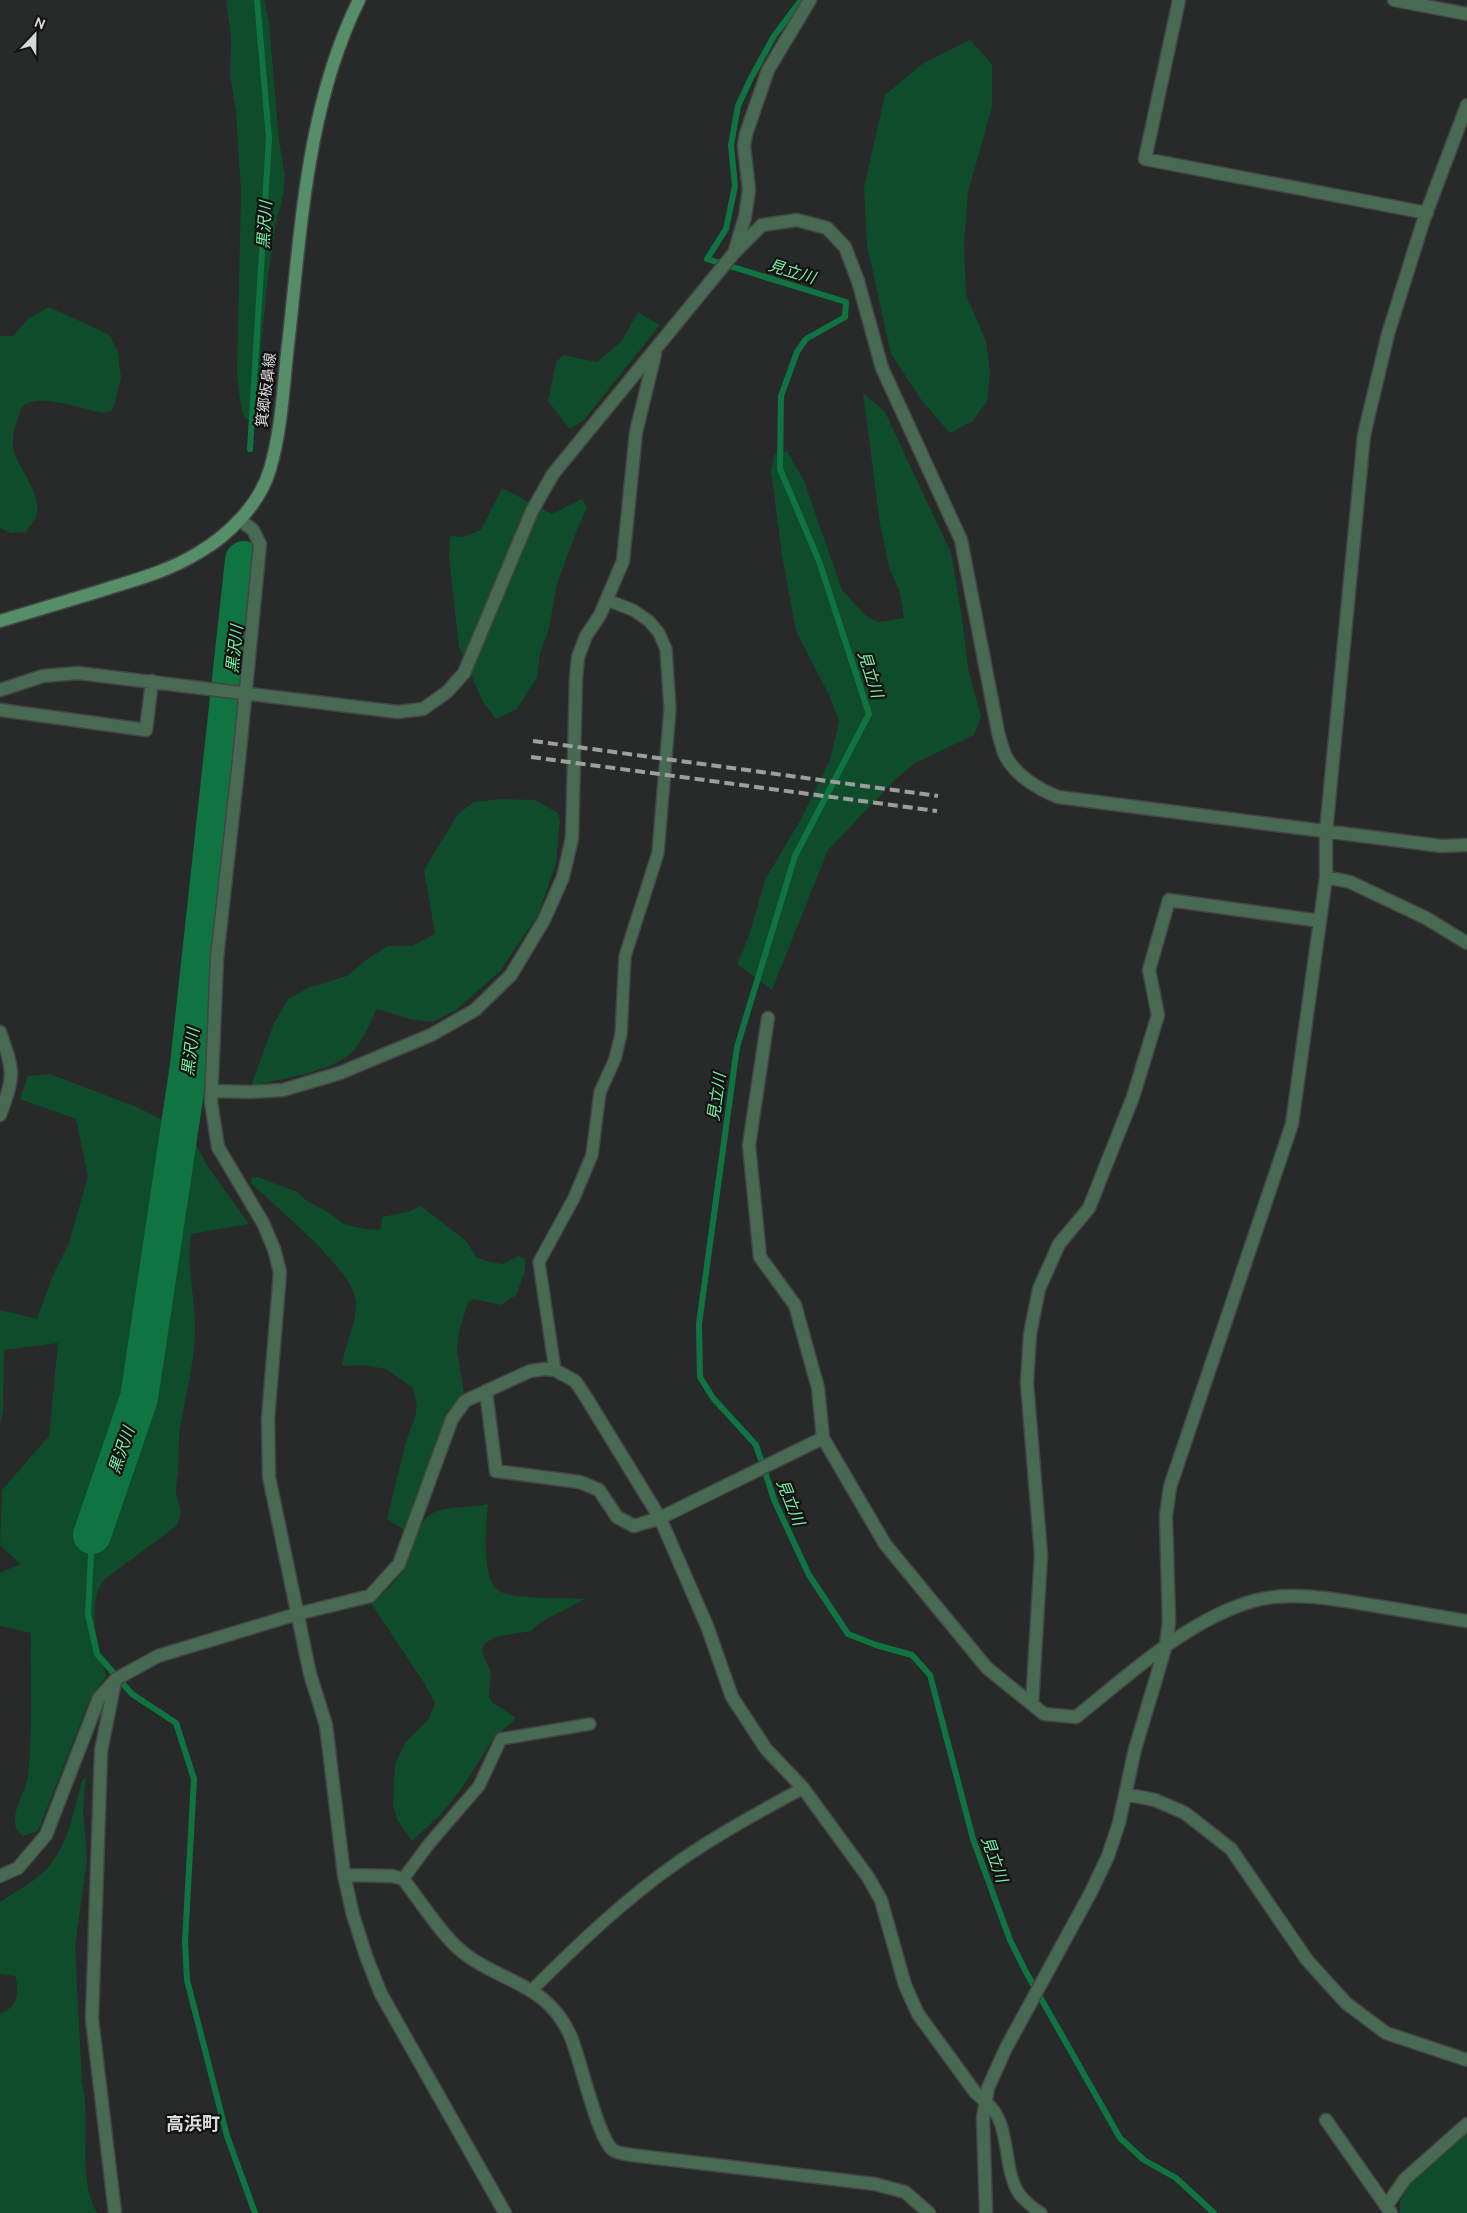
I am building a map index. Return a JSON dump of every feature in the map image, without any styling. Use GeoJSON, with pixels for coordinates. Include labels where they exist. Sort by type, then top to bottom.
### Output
{"type":"FeatureCollection","features":[{"type":"Feature","properties":{"kind":"main road","name":"箕郷板鼻線"},"geometry":{"type":"LineString","coordinates":[[0,621],[162,572],[199,553],[240,520],[256,499],[270,470],[278,430],[306,185],[321,100],[347,24],[359,0]]}},
{"type":"Feature","properties":{"kind":"street"},"geometry":{"type":"LineString","coordinates":[[734,253],[745,216],[748,190],[744,146],[746,134],[768,70],[810,0]]}},
{"type":"Feature","properties":{"kind":"street"},"geometry":{"type":"LineString","coordinates":[[1179,0],[1146,159],[1426,213]]}},
{"type":"Feature","properties":{"kind":"street"},"geometry":{"type":"LineString","coordinates":[[1394,0],[1467,14]]}},
{"type":"Feature","properties":{"kind":"street"},"geometry":{"type":"LineString","coordinates":[[986,2213],[983,2118],[988,2088],[1006,2048],[1091,1892],[1108,1856],[1119,1823],[1135,1749],[1166,1645],[1169,1622],[1166,1516],[1170,1487],[1292,1124],[1326,877],[1326,832],[1364,435],[1388,334],[1426,213],[1467,105]]}},
{"type":"Feature","properties":{"kind":"street"},"geometry":{"type":"LineString","coordinates":[[0,690],[57,674],[78,673],[398,712],[423,709],[447,692],[464,673],[532,511],[553,474],[734,253],[762,225],[797,220],[827,228],[845,247],[858,281],[882,368],[961,540],[998,732],[1005,756],[1020,774],[1041,790],[1058,797],[1441,846],[1467,845]]}},
{"type":"Feature","properties":{"kind":"street"},"geometry":{"type":"LineString","coordinates":[[212,1091],[248,1092],[283,1090],[340,1073],[410,1045],[475,1010],[511,975],[544,920],[563,878],[572,838],[578,657],[586,636],[600,615],[623,561],[636,432],[648,378],[658,346]]}},
{"type":"Feature","properties":{"kind":"street"},"geometry":{"type":"LineString","coordinates":[[240,520],[254,530],[260,544],[217,958],[211,1102],[218,1147],[263,1223],[274,1249],[280,1272],[268,1419],[269,1476],[310,1674],[326,1725],[344,1875],[355,1923],[381,1994],[505,2213]]}},
{"type":"Feature","properties":{"kind":"street"},"geometry":{"type":"LineString","coordinates":[[0,710],[146,730],[152,681]]}},
{"type":"Feature","properties":{"kind":"street"},"geometry":{"type":"LineString","coordinates":[[1326,877],[1350,882],[1426,918],[1467,943]]}},
{"type":"Feature","properties":{"kind":"street"},"geometry":{"type":"LineString","coordinates":[[1032,1704],[1041,1556],[1027,1383],[1030,1334],[1039,1289],[1058,1244],[1088,1208],[1133,1097],[1158,1015],[1149,970],[1169,900],[1320,921]]}},
{"type":"Feature","properties":{"kind":"street"},"geometry":{"type":"LineString","coordinates":[[768,1018],[749,1145],[760,1257],[795,1306],[818,1388],[823,1438],[885,1544],[987,1668],[1044,1714],[1076,1717],[1166,1645],[1221,1614],[1254,1601],[1292,1597],[1327,1598],[1467,1621]]}},
{"type":"Feature","properties":{"kind":"street"},"geometry":{"type":"LineString","coordinates":[[0,1032],[12,1066],[9,1091],[0,1115]]}},
{"type":"Feature","properties":{"kind":"street"},"geometry":{"type":"LineString","coordinates":[[0,1876],[18,1868],[46,1835],[99,1698],[116,1680],[158,1656],[297,1614],[370,1596],[399,1564],[452,1419],[465,1400],[530,1371],[555,1370],[575,1381],[580,1387],[660,1518],[707,1626],[732,1697],[766,1748],[803,1788],[868,1877],[880,1900],[904,1985],[918,2014],[975,2092],[985,2101]]}},
{"type":"Feature","properties":{"kind":"street"},"geometry":{"type":"LineString","coordinates":[[486,1391],[496,1471],[580,1482],[599,1490],[617,1516],[634,1526],[660,1518],[823,1438]]}},
{"type":"Feature","properties":{"kind":"street"},"geometry":{"type":"LineString","coordinates":[[115,2213],[92,2019],[101,1751],[116,1680]]}},
{"type":"Feature","properties":{"kind":"street"},"geometry":{"type":"LineString","coordinates":[[1125,1794],[1155,1800],[1185,1813],[1231,1849],[1307,1960],[1346,2003],[1386,2033],[1467,2060]]}},
{"type":"Feature","properties":{"kind":"street"},"geometry":{"type":"LineString","coordinates":[[344,1875],[392,1876],[403,1879],[454,1945],[472,1959],[532,1990],[553,2009],[570,2036],[603,2135],[613,2150],[632,2156],[876,2184],[905,2192],[928,2213]]}},
{"type":"Feature","properties":{"kind":"street"},"geometry":{"type":"LineString","coordinates":[[1326,2120],[1389,2209],[1405,2179],[1467,2124]]}},
{"type":"Feature","properties":{"kind":"lane"},"geometry":{"type":"LineString","coordinates":[[555,1370],[539,1262],[574,1198],[592,1156],[600,1092],[615,1058],[621,1034],[625,956],[658,853],[669,718],[669,665],[666,649],[659,633],[649,621],[633,610],[607,600]]}},
{"type":"Feature","properties":{"kind":"lane"},"geometry":{"type":"LineString","coordinates":[[403,1879],[429,1844],[478,1786],[501,1739],[590,1724]]}},
{"type":"Feature","properties":{"kind":"lane"},"geometry":{"type":"LineString","coordinates":[[532,1990],[589,1933],[677,1862],[717,1836],[803,1788]]}},
{"type":"Feature","properties":{"kind":"lane"},"geometry":{"type":"LineString","coordinates":[[985,2101],[991,2106],[1001,2126],[1014,2184],[1020,2195],[1041,2213]]}},
{"type":"Feature","properties":{"kind":"green space"},"geometry":{"type":"Polygon","coordinates":[[[226,0],[264,0],[269,23],[279,141],[285,175],[283,196],[276,222],[268,276],[261,346],[262,379],[258,404],[254,416],[250,420],[244,417],[237,375],[241,192],[236,112],[230,75],[231,38],[226,0]]]}},
{"type":"Feature","properties":{"kind":"green space"},"geometry":{"type":"Polygon","coordinates":[[[970,40],[992,64],[992,107],[968,192],[964,244],[966,295],[986,341],[990,372],[987,401],[973,421],[950,433],[922,401],[891,354],[867,245],[864,188],[885,95],[922,64],[970,40]]]}},
{"type":"Feature","properties":{"kind":"green space"},"geometry":{"type":"Polygon","coordinates":[[[49,307],[108,334],[118,352],[121,378],[114,406],[112,410],[105,413],[50,401],[39,401],[22,407],[15,429],[13,447],[36,497],[37,512],[26,532],[11,533],[0,528],[0,336],[13,336],[28,319],[49,307]]]}},
{"type":"Feature","properties":{"kind":"green space"},"geometry":{"type":"Polygon","coordinates":[[[638,312],[660,325],[584,420],[570,429],[548,401],[556,362],[563,355],[597,362],[622,341],[638,312]]]}},
{"type":"Feature","properties":{"kind":"green space"},"geometry":{"type":"Polygon","coordinates":[[[863,393],[885,412],[951,553],[962,617],[968,668],[981,717],[974,735],[915,763],[896,779],[828,850],[772,990],[737,964],[749,936],[765,880],[801,819],[830,760],[839,722],[829,695],[796,631],[782,555],[771,472],[774,455],[787,451],[804,481],[842,590],[867,617],[879,622],[904,618],[900,593],[889,567],[880,524],[863,393]]]}},
{"type":"Feature","properties":{"kind":"green space"},"geometry":{"type":"Polygon","coordinates":[[[502,488],[552,514],[582,499],[587,508],[557,584],[549,628],[540,654],[537,677],[517,709],[496,719],[483,702],[459,647],[449,556],[450,536],[464,537],[481,530],[502,488]]]}},
{"type":"Feature","properties":{"kind":"green space"},"geometry":{"type":"Polygon","coordinates":[[[502,799],[535,800],[558,813],[560,821],[556,863],[538,915],[500,971],[456,1010],[433,1022],[409,1019],[377,1009],[360,1042],[346,1057],[313,1072],[251,1086],[274,1023],[288,999],[308,988],[347,976],[366,960],[388,946],[412,946],[435,934],[424,870],[458,814],[474,802],[502,799]]]}},
{"type":"Feature","properties":{"kind":"green space"},"geometry":{"type":"Polygon","coordinates":[[[50,1074],[139,1108],[190,1134],[208,1167],[249,1224],[191,1234],[190,1272],[195,1333],[179,1435],[176,1492],[181,1513],[180,1517],[175,1527],[105,1579],[99,1589],[95,1601],[95,1626],[106,1676],[90,1699],[38,1831],[23,1836],[17,1830],[15,1816],[26,1784],[30,1759],[31,1633],[0,1626],[0,1573],[20,1564],[0,1545],[2,1490],[49,1436],[58,1343],[4,1350],[3,1412],[0,1424],[0,1310],[37,1319],[53,1275],[69,1243],[88,1176],[76,1119],[20,1099],[28,1076],[50,1074]]]}},
{"type":"Feature","properties":{"kind":"green space"},"geometry":{"type":"Polygon","coordinates":[[[252,1177],[258,1177],[297,1192],[307,1201],[326,1211],[344,1224],[364,1229],[379,1230],[382,1224],[382,1217],[408,1212],[421,1206],[466,1241],[476,1257],[489,1262],[503,1264],[519,1256],[525,1259],[525,1272],[516,1295],[501,1305],[474,1299],[468,1302],[459,1332],[457,1349],[464,1394],[447,1412],[404,1530],[387,1519],[406,1441],[415,1418],[417,1405],[413,1388],[386,1369],[363,1365],[342,1366],[356,1312],[356,1303],[352,1290],[343,1274],[329,1257],[251,1183],[252,1177]]]}},
{"type":"Feature","properties":{"kind":"green space"},"geometry":{"type":"Polygon","coordinates":[[[488,1504],[486,1524],[487,1565],[494,1586],[501,1592],[509,1595],[585,1599],[541,1622],[531,1631],[495,1637],[484,1644],[482,1649],[483,1655],[491,1672],[489,1697],[492,1702],[515,1717],[513,1722],[495,1736],[462,1788],[440,1815],[412,1841],[398,1821],[393,1805],[395,1764],[406,1742],[429,1719],[435,1703],[424,1683],[371,1603],[390,1587],[398,1577],[408,1560],[421,1525],[431,1514],[443,1509],[488,1504]]]}},
{"type":"Feature","properties":{"kind":"green space"},"geometry":{"type":"Polygon","coordinates":[[[86,1777],[83,1809],[87,1859],[75,1947],[82,2083],[86,2114],[87,2183],[97,2213],[0,2213],[0,2013],[6,2011],[14,2003],[17,1987],[15,1976],[0,1974],[0,1902],[39,1876],[57,1856],[70,1824],[82,1781],[86,1777]]]}},
{"type":"Feature","properties":{"kind":"green space"},"geometry":{"type":"Polygon","coordinates":[[[1467,2132],[1467,2213],[1400,2213],[1400,2201],[1411,2183],[1467,2132]]]}},
{"type":"Feature","properties":{"kind":"waterway","name":"黒沢川"},"geometry":{"type":"LineString","coordinates":[[250,449],[269,138],[257,0]]}},
{"type":"Feature","properties":{"kind":"waterway","name":"見立川"},"geometry":{"type":"LineString","coordinates":[[801,0],[774,36],[738,106],[731,145],[735,186],[726,229],[707,259],[846,302],[845,317],[806,339],[797,352],[781,396],[780,469],[819,561],[869,714],[795,856],[737,1047],[699,1324],[700,1377],[713,1398],[756,1445],[775,1502],[809,1575],[848,1634],[876,1645],[912,1655],[930,1675],[973,1839],[1010,1940],[1026,1972],[1120,2138],[1144,2160],[1176,2178],[1214,2213]]}},
{"type":"Feature","properties":{"kind":"waterway","name":"黒沢川"},"geometry":{"type":"LineString","coordinates":[[92,1535],[139,1398],[189,1065],[244,560]]}},
{"type":"Feature","properties":{"kind":"waterway"},"geometry":{"type":"LineString","coordinates":[[92,1535],[88,1614],[97,1654],[132,1694],[176,1723],[194,1779],[185,1942],[187,1980],[227,2136],[255,2213]]}},
{"type":"Feature","properties":{"kind":"railway"},"geometry":{"type":"LineString","coordinates":[[533,741],[938,796]]}},
{"type":"Feature","properties":{"kind":"railway"},"geometry":{"type":"LineString","coordinates":[[531,757],[937,811]]}},
{"type":"Feature","properties":{"kind":"district","name":"高浜町"},"geometry":{"type":"Point","coordinates":[193,2124]}}]}
